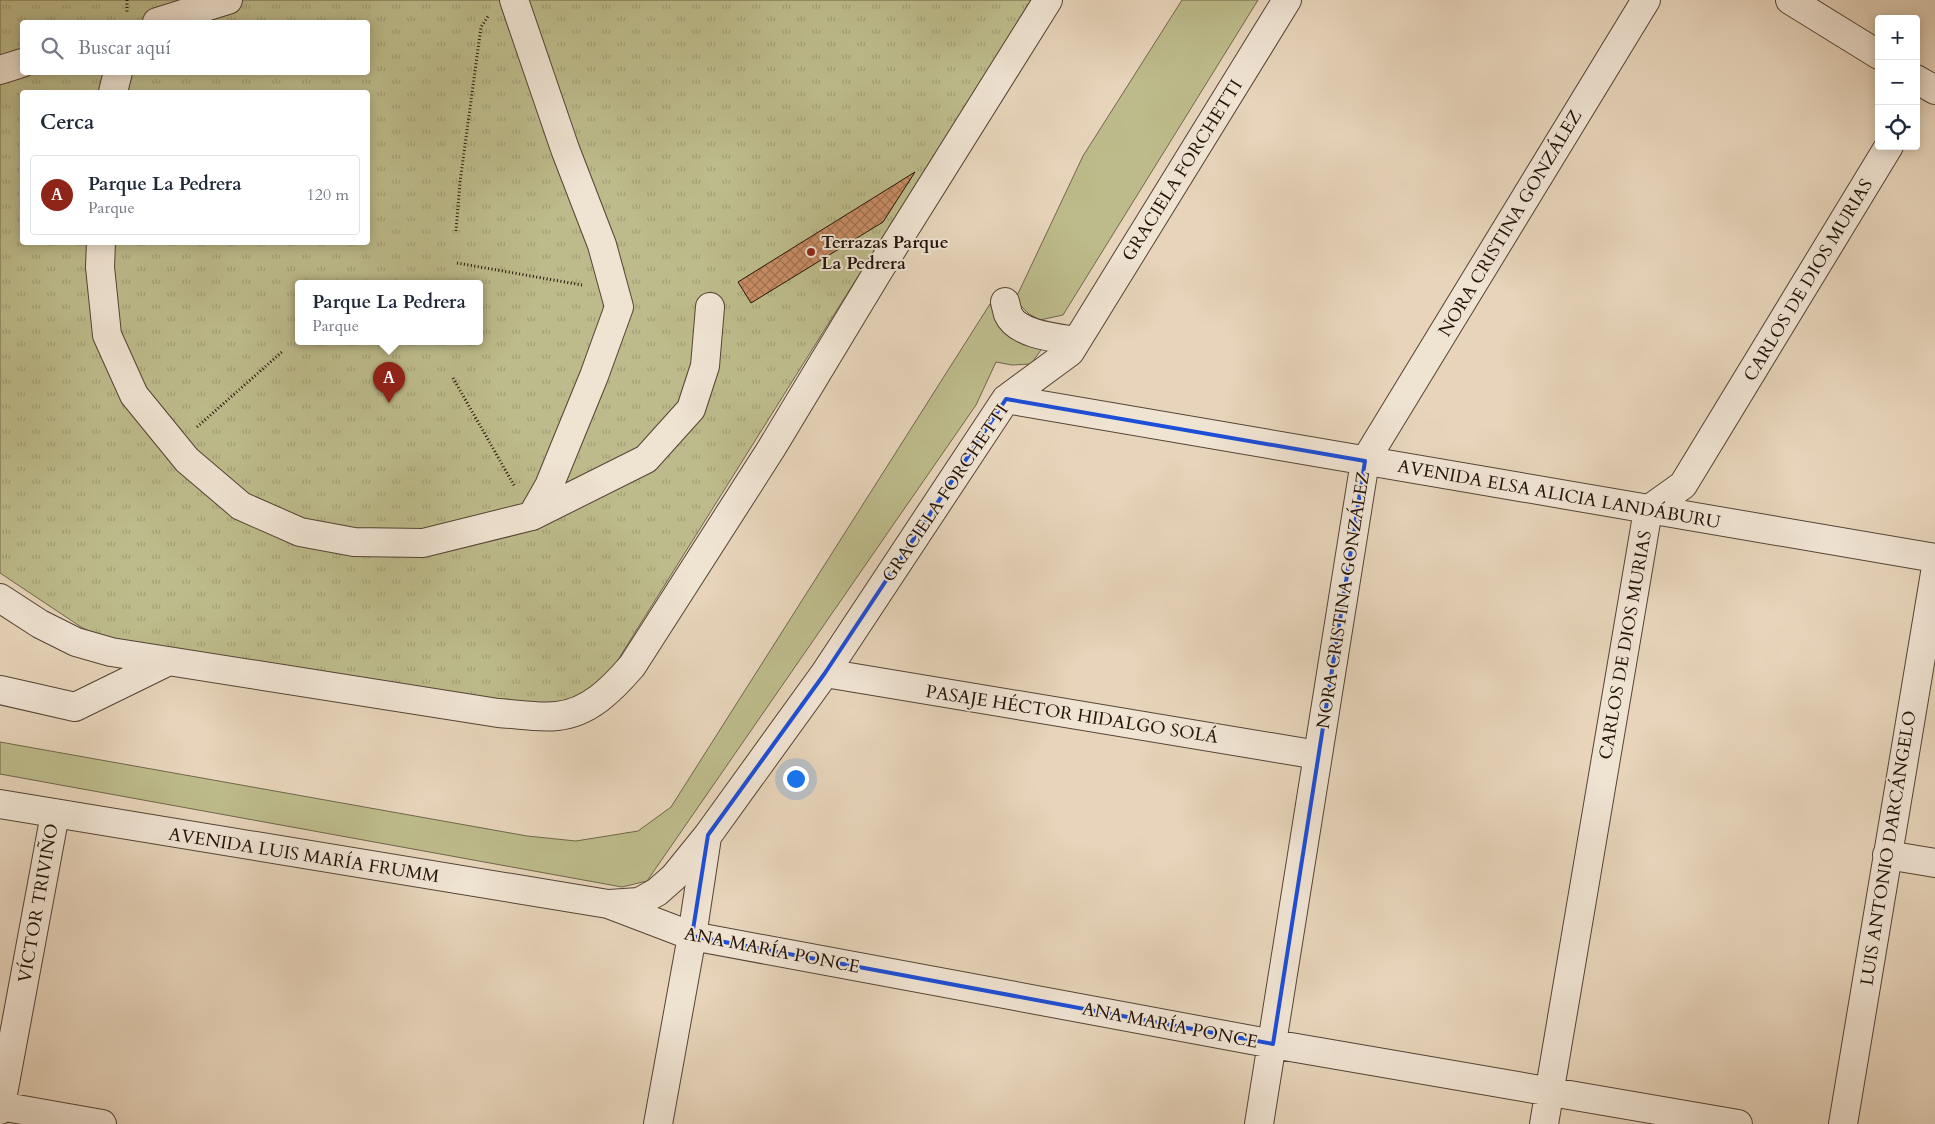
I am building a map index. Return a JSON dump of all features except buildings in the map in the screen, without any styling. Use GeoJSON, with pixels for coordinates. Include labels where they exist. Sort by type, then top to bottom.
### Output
{"type":"FeatureCollection","features":[{"type":"Feature","properties":{"kind":"street"},"geometry":{"type":"LineString","coordinates":[[163,20],[228,0]]}},
{"type":"Feature","properties":{"kind":"street"},"geometry":{"type":"LineString","coordinates":[[514,0],[565,149],[602,245],[619,308],[550,486],[532,516]]}},
{"type":"Feature","properties":{"kind":"street"},"geometry":{"type":"LineString","coordinates":[[0,598],[40,624],[76,642],[111,652],[498,713],[557,716],[585,708],[609,691],[632,666],[749,485],[879,270],[1048,0]]}},
{"type":"Feature","properties":{"kind":"street","name":"GRACIELA FORCHETTI"},"geometry":{"type":"LineString","coordinates":[[608,904],[639,902],[657,892],[674,877],[708,835],[825,673],[1006,399],[1070,352],[1287,0]]}},
{"type":"Feature","properties":{"kind":"street","name":"NORA CRISTINA GONZÁLEZ"},"geometry":{"type":"LineString","coordinates":[[1259,1124],[1365,461],[1646,0]]}},
{"type":"Feature","properties":{"kind":"street"},"geometry":{"type":"LineString","coordinates":[[1790,0],[1875,53]]}},
{"type":"Feature","properties":{"kind":"street"},"geometry":{"type":"LineString","coordinates":[[0,70],[20,64]]}},
{"type":"Feature","properties":{"kind":"street"},"geometry":{"type":"LineString","coordinates":[[114,90],[117,75]]}},
{"type":"Feature","properties":{"kind":"street","name":"CARLOS DE DIOS MURIAS"},"geometry":{"type":"LineString","coordinates":[[1544,1124],[1648,510],[1683,485],[1887,150]]}},
{"type":"Feature","properties":{"kind":"street"},"geometry":{"type":"LineString","coordinates":[[101,245],[100,266],[107,335],[134,395],[187,460],[242,506],[300,532],[354,542],[423,543],[532,516],[646,459],[692,409],[705,366],[710,307]]}},
{"type":"Feature","properties":{"kind":"street"},"geometry":{"type":"LineString","coordinates":[[1005,302],[1008,316],[1021,328],[1041,336],[1076,341]]}},
{"type":"Feature","properties":{"kind":"street","name":"AVENIDA ELSA ALICIA LANDÁBURU"},"geometry":{"type":"LineString","coordinates":[[1006,399],[1935,558]]}},
{"type":"Feature","properties":{"kind":"street","name":"LUIS ANTONIO DARCÁNGELO"},"geometry":{"type":"LineString","coordinates":[[1843,1124],[1935,573]]}},
{"type":"Feature","properties":{"kind":"street"},"geometry":{"type":"LineString","coordinates":[[0,690],[75,707],[167,662]]}},
{"type":"Feature","properties":{"kind":"street","name":"PASAJE HÉCTOR HIDALGO SOLÁ"},"geometry":{"type":"LineString","coordinates":[[825,673],[1318,755]]}},
{"type":"Feature","properties":{"kind":"street","name":"AVENIDA LUIS MARÍA FRUMM"},"geometry":{"type":"LineString","coordinates":[[0,804],[608,904]]}},
{"type":"Feature","properties":{"kind":"street","name":"VÍCTOR TRIVIÑO"},"geometry":{"type":"LineString","coordinates":[[0,1107],[55,814]]}},
{"type":"Feature","properties":{"kind":"street"},"geometry":{"type":"LineString","coordinates":[[658,1124],[708,835]]}},
{"type":"Feature","properties":{"kind":"street"},"geometry":{"type":"LineString","coordinates":[[1887,854],[1935,863]]}},
{"type":"Feature","properties":{"kind":"street","name":"ANA MARÍA PONCE"},"geometry":{"type":"LineString","coordinates":[[608,904],[692,936],[1273,1044],[1738,1124]]}},
{"type":"Feature","properties":{"kind":"street"},"geometry":{"type":"LineString","coordinates":[[0,1107],[102,1124]]}},
{"type":"Feature","properties":{"kind":"path"},"geometry":{"type":"LineString","coordinates":[[127,0],[128,20]]}},
{"type":"Feature","properties":{"kind":"path"},"geometry":{"type":"LineString","coordinates":[[456,231],[460,182],[481,27],[490,13]]}},
{"type":"Feature","properties":{"kind":"path"},"geometry":{"type":"LineString","coordinates":[[457,263],[615,291]]}},
{"type":"Feature","properties":{"kind":"path"},"geometry":{"type":"LineString","coordinates":[[176,446],[283,351]]}},
{"type":"Feature","properties":{"kind":"path"},"geometry":{"type":"LineString","coordinates":[[453,378],[532,516]]}},
{"type":"Feature","properties":{"kind":"highlighted area"},"geometry":{"type":"Polygon","coordinates":[[[1006,399],[1365,461],[1273,1044],[692,936],[708,835],[825,673],[1006,399]]]}},
{"type":"Feature","properties":{"kind":"green space"},"geometry":{"type":"Polygon","coordinates":[[[0,0],[1031,0],[614,666],[591,689],[566,700],[530,706],[106,639],[81,627],[0,573],[0,0]]]}},
{"type":"Feature","properties":{"kind":"green space"},"geometry":{"type":"Polygon","coordinates":[[[1182,0],[1258,0],[1063,315],[1040,320],[1029,314],[1015,300],[1083,156],[1182,0]]]}},
{"type":"Feature","properties":{"kind":"green space"},"geometry":{"type":"Polygon","coordinates":[[[990,304],[1000,324],[1009,335],[1022,342],[1043,347],[1031,364],[1012,365],[996,362],[976,405],[647,881],[622,887],[0,774],[0,742],[527,836],[576,841],[638,831],[671,807],[990,304]]]}},
{"type":"Feature","properties":{"kind":"place","name":"Terrazas Parque La Pedrera"},"geometry":{"type":"Point","coordinates":[811,252]}},
{"type":"Feature","properties":{"kind":"place","name":"Parque La Pedrera"},"geometry":{"type":"Point","coordinates":[389,403]}}]}
